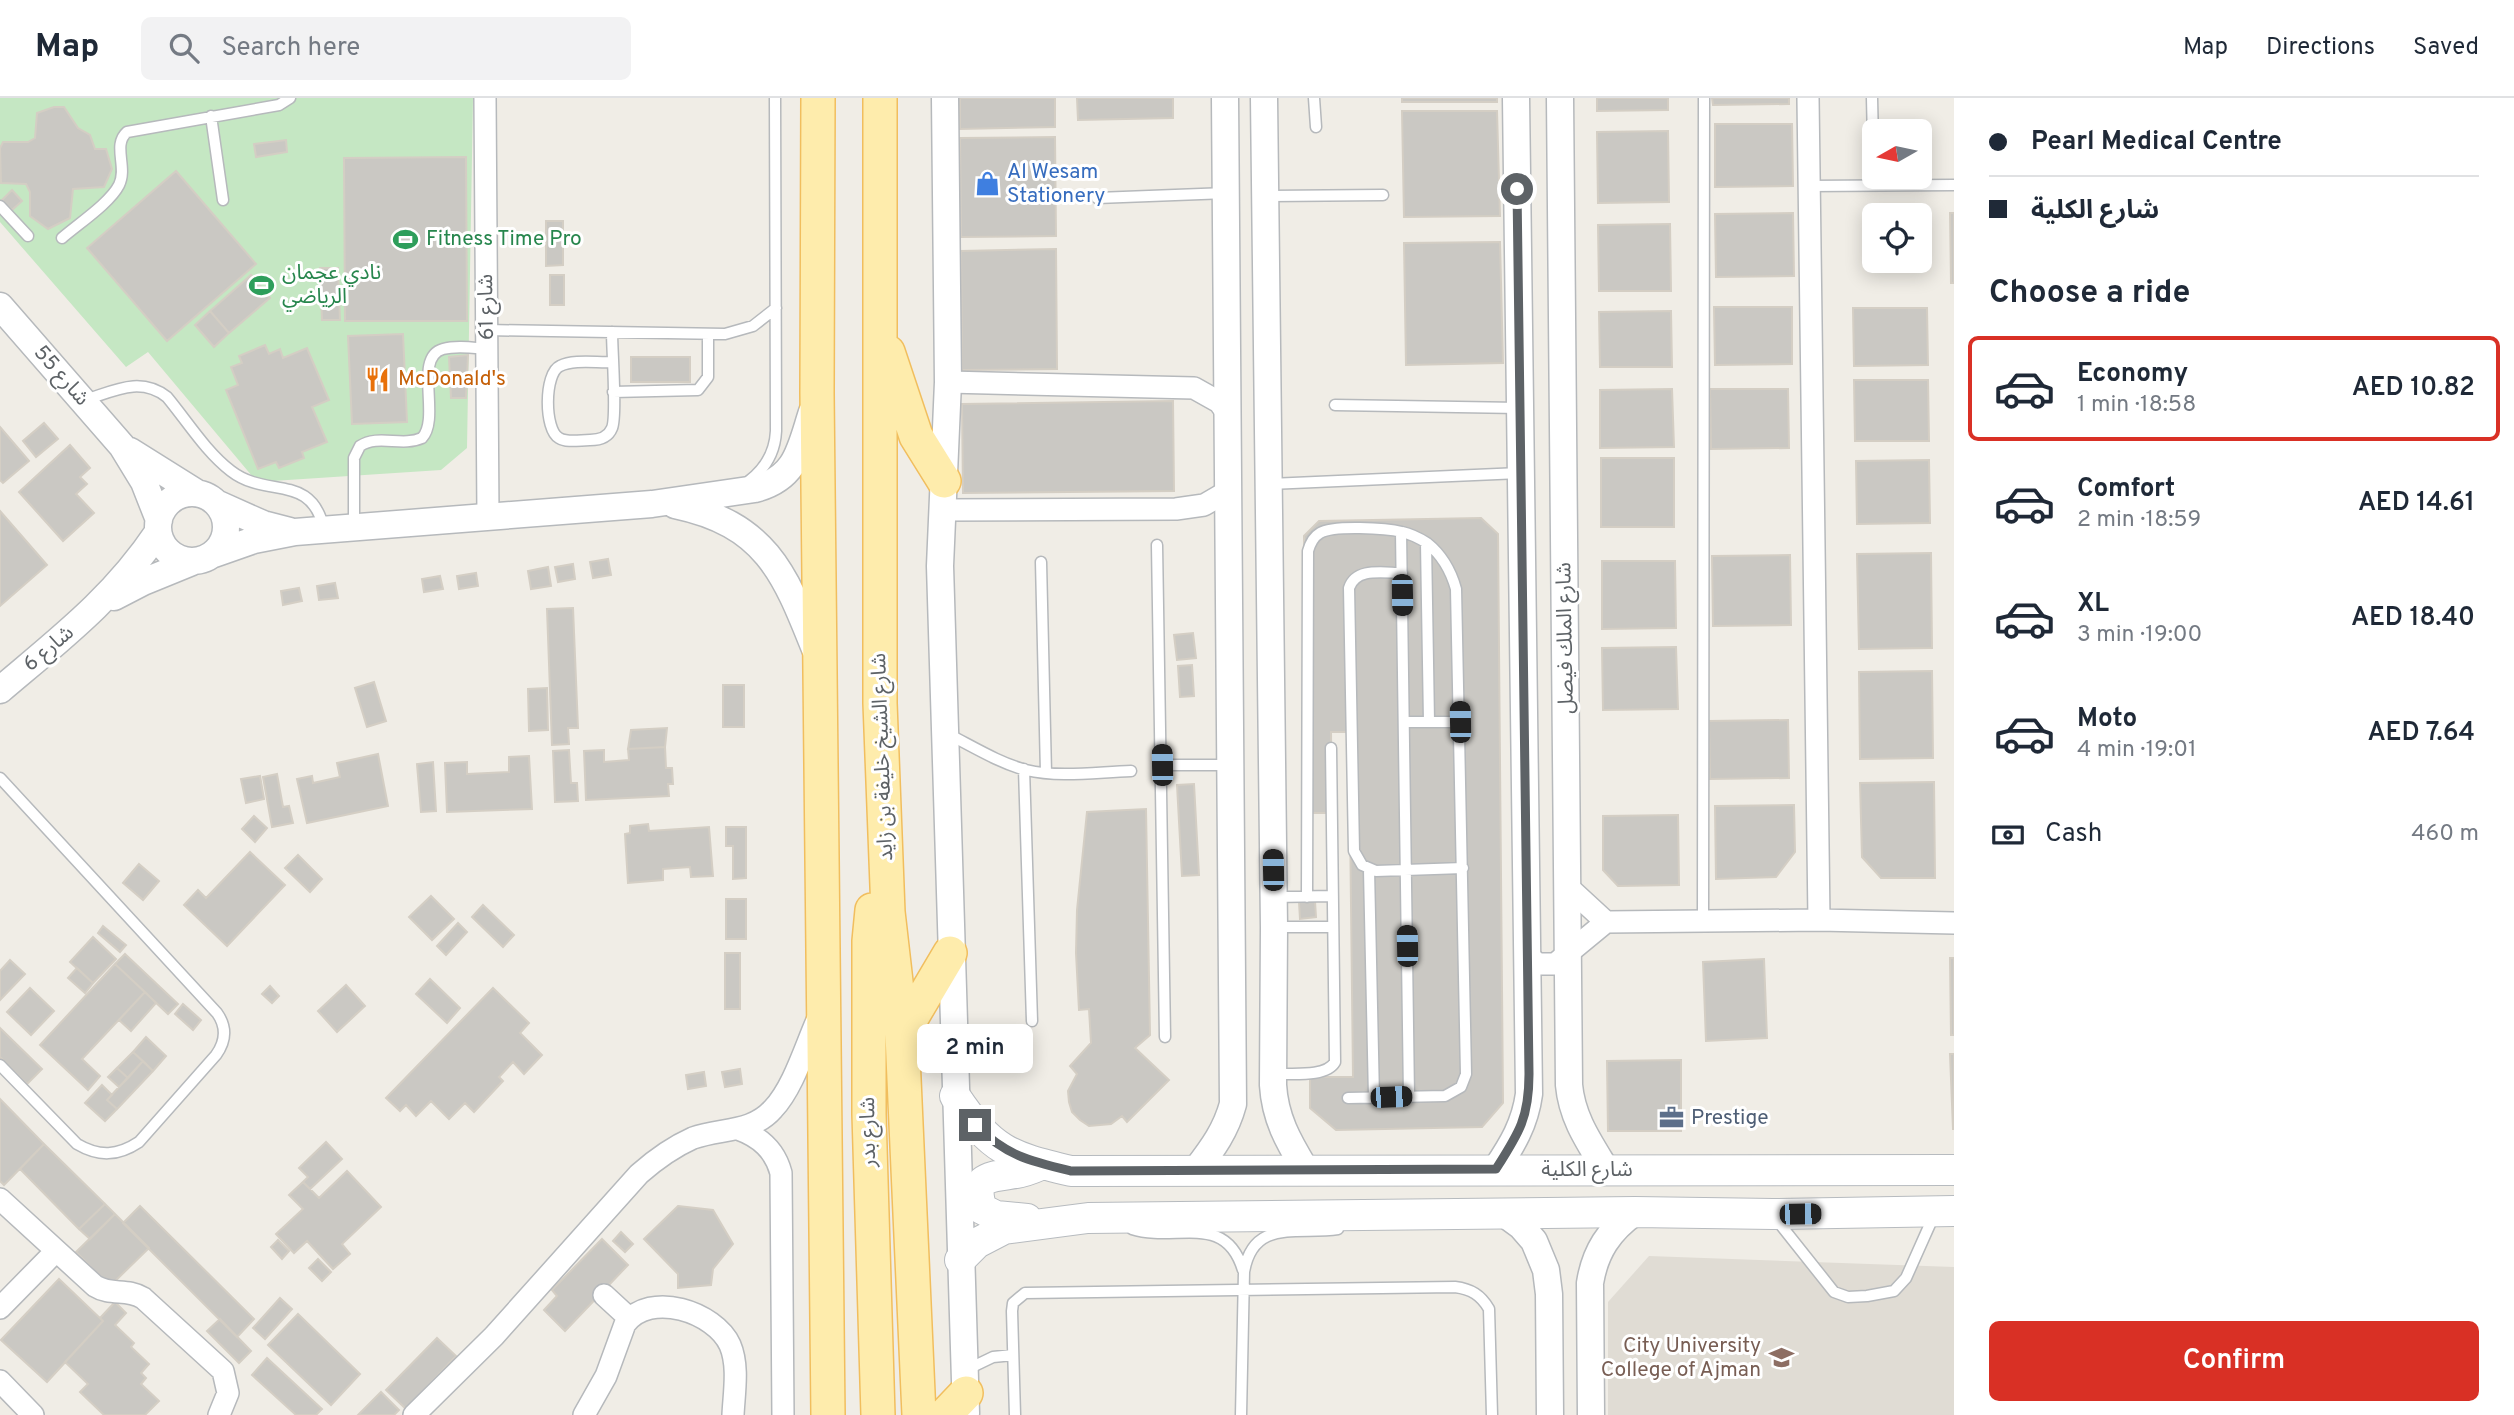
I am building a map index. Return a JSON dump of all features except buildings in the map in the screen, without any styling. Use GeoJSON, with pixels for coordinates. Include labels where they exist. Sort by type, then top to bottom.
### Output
{"type":"FeatureCollection","features":[{"type":"Feature","properties":{"kind":"main road"},"geometry":{"type":"LineString","coordinates":[[818,98],[817,393],[828,1415]]}},
{"type":"Feature","properties":{"kind":"main road","name":"شارع الشيخ خليفة بن زايد"},"geometry":{"type":"LineString","coordinates":[[880,98],[880,703],[888,912],[902,1034],[919,1415]]}},
{"type":"Feature","properties":{"kind":"main road"},"geometry":{"type":"LineString","coordinates":[[878,323],[916,436],[942,496]]}},
{"type":"Feature","properties":{"kind":"main road","name":"شارع بدر"},"geometry":{"type":"LineString","coordinates":[[878,1415],[870,1179],[869,972],[872,911],[885,851]]}},
{"type":"Feature","properties":{"kind":"main road"},"geometry":{"type":"LineString","coordinates":[[902,1034],[950,953]]}},
{"type":"Feature","properties":{"kind":"main road","name":"شارع الكلية"},"geometry":{"type":"LineString","coordinates":[[955,1096],[975,1125],[1006,1151],[1071,1171],[1954,1170]]}},
{"type":"Feature","properties":{"kind":"main road"},"geometry":{"type":"LineString","coordinates":[[1041,1223],[988,1213],[982,1209],[979,1197],[982,1183],[991,1175],[1017,1173],[1043,1164]]}},
{"type":"Feature","properties":{"kind":"main road","name":"شارع الكلية"},"geometry":{"type":"LineString","coordinates":[[960,1260],[989,1235],[1004,1229],[1115,1217],[1945,1211]]}},
{"type":"Feature","properties":{"kind":"street","name":"شارع 61"},"geometry":{"type":"LineString","coordinates":[[485,98],[488,516]]}},
{"type":"Feature","properties":{"kind":"street"},"geometry":{"type":"LineString","coordinates":[[945,98],[948,382],[940,566],[960,1260],[961,1398]]}},
{"type":"Feature","properties":{"kind":"street"},"geometry":{"type":"LineString","coordinates":[[1196,1170],[1227,1125],[1233,1104],[1225,98]]}},
{"type":"Feature","properties":{"kind":"street"},"geometry":{"type":"LineString","coordinates":[[1264,98],[1274,1105],[1288,1142],[1305,1169]]}},
{"type":"Feature","properties":{"kind":"street","name":"شارع الملك فيصل"},"geometry":{"type":"LineString","coordinates":[[1496,1169],[1520,1131],[1527,1112],[1529,1074],[1516,98]]}},
{"type":"Feature","properties":{"kind":"street","name":"شارع الملك فيصل"},"geometry":{"type":"LineString","coordinates":[[1560,98],[1570,1103],[1577,1123],[1606,1170]]}},
{"type":"Feature","properties":{"kind":"street"},"geometry":{"type":"LineString","coordinates":[[1808,98],[1819,920]]}},
{"type":"Feature","properties":{"kind":"street","name":"شارع 55"},"geometry":{"type":"LineString","coordinates":[[4,319],[122,446],[144,482],[159,526]]}},
{"type":"Feature","properties":{"kind":"street"},"geometry":{"type":"LineString","coordinates":[[948,382],[1194,388],[1219,402],[1227,413]]}},
{"type":"Feature","properties":{"kind":"street"},"geometry":{"type":"LineString","coordinates":[[652,504],[767,486],[787,472],[800,450],[817,393]]}},
{"type":"Feature","properties":{"kind":"street","name":"شارع 55"},"geometry":{"type":"LineString","coordinates":[[122,446],[207,498],[263,524],[295,532]]}},
{"type":"Feature","properties":{"kind":"street"},"geometry":{"type":"LineString","coordinates":[[942,496],[1176,509],[1204,505],[1228,491]]}},
{"type":"Feature","properties":{"kind":"street"},"geometry":{"type":"LineString","coordinates":[[177,496],[207,498],[224,513],[226,535],[221,546],[203,558],[180,559],[162,544],[159,526],[168,502],[177,496]]}},
{"type":"Feature","properties":{"kind":"street"},"geometry":{"type":"LineString","coordinates":[[652,504],[682,507],[711,515],[757,544],[780,570],[789,585],[822,667]]}},
{"type":"Feature","properties":{"kind":"street","name":"شارع 6"},"geometry":{"type":"LineString","coordinates":[[97,607],[143,582],[203,558],[254,540],[295,532],[652,504]]}},
{"type":"Feature","properties":{"kind":"street","name":"شارع 6"},"geometry":{"type":"LineString","coordinates":[[0,690],[97,607],[130,571],[159,526]]}},
{"type":"Feature","properties":{"kind":"street"},"geometry":{"type":"LineString","coordinates":[[1569,887],[1606,922]]}},
{"type":"Feature","properties":{"kind":"street"},"geometry":{"type":"LineString","coordinates":[[1526,954],[1538,964],[1547,965],[1562,960],[1606,922],[1819,920],[1954,923]]}},
{"type":"Feature","properties":{"kind":"street"},"geometry":{"type":"LineString","coordinates":[[1232,932],[1246,942],[1254,942],[1262,940],[1274,928]]}},
{"type":"Feature","properties":{"kind":"street"},"geometry":{"type":"LineString","coordinates":[[414,1415],[494,1336],[647,1166],[674,1147],[695,1138],[738,1129],[762,1119],[780,1100],[823,1007]]}},
{"type":"Feature","properties":{"kind":"street"},"geometry":{"type":"LineString","coordinates":[[738,1129],[766,1145],[778,1162],[781,1173],[783,1415]]}},
{"type":"Feature","properties":{"kind":"street"},"geometry":{"type":"LineString","coordinates":[[0,1199],[102,1291],[132,1292],[143,1298],[223,1371],[228,1393],[219,1415]]}},
{"type":"Feature","properties":{"kind":"street"},"geometry":{"type":"LineString","coordinates":[[1591,1410],[1592,1270],[1604,1243],[1623,1221],[1635,1212]]}},
{"type":"Feature","properties":{"kind":"street"},"geometry":{"type":"LineString","coordinates":[[1506,1215],[1521,1226],[1534,1241],[1546,1270],[1549,1294],[1550,1410]]}},
{"type":"Feature","properties":{"kind":"street"},"geometry":{"type":"LineString","coordinates":[[0,1308],[56,1251]]}},
{"type":"Feature","properties":{"kind":"street"},"geometry":{"type":"LineString","coordinates":[[604,1295],[629,1318]]}},
{"type":"Feature","properties":{"kind":"street"},"geometry":{"type":"LineString","coordinates":[[584,1415],[606,1376],[629,1318],[649,1308],[671,1308],[694,1314],[717,1327],[730,1345],[733,1356],[733,1415]]}},
{"type":"Feature","properties":{"kind":"street"},"geometry":{"type":"LineString","coordinates":[[0,1381],[33,1415]]}},
{"type":"Feature","properties":{"kind":"street"},"geometry":{"type":"LineString","coordinates":[[1550,1410],[1555,1398],[1571,1393],[1579,1395],[1591,1410]]}},
{"type":"Feature","properties":{"kind":"lane"},"geometry":{"type":"LineString","coordinates":[[62,238],[118,187],[123,165],[120,142],[127,132],[279,105],[290,98]]}},
{"type":"Feature","properties":{"kind":"lane"},"geometry":{"type":"LineString","coordinates":[[729,494],[750,481],[764,467],[776,440],[775,98]]}},
{"type":"Feature","properties":{"kind":"lane"},"geometry":{"type":"LineString","coordinates":[[1314,98],[1316,127]]}},
{"type":"Feature","properties":{"kind":"lane"},"geometry":{"type":"LineString","coordinates":[[1703,922],[1704,98]]}},
{"type":"Feature","properties":{"kind":"lane"},"geometry":{"type":"LineString","coordinates":[[1872,98],[1872,119]]}},
{"type":"Feature","properties":{"kind":"lane"},"geometry":{"type":"LineString","coordinates":[[211,116],[223,200]]}},
{"type":"Feature","properties":{"kind":"lane"},"geometry":{"type":"LineString","coordinates":[[1810,186],[1862,185]]}},
{"type":"Feature","properties":{"kind":"lane"},"geometry":{"type":"LineString","coordinates":[[1932,185],[1954,185]]}},
{"type":"Feature","properties":{"kind":"lane"},"geometry":{"type":"LineString","coordinates":[[1097,198],[1227,192]]}},
{"type":"Feature","properties":{"kind":"lane"},"geometry":{"type":"LineString","coordinates":[[1265,196],[1382,195]]}},
{"type":"Feature","properties":{"kind":"lane"},"geometry":{"type":"LineString","coordinates":[[0,206],[28,236]]}},
{"type":"Feature","properties":{"kind":"lane"},"geometry":{"type":"LineString","coordinates":[[354,527],[354,458],[360,446],[372,441],[411,441],[422,438],[429,428],[429,368],[435,352],[487,340],[612,332],[708,334],[740,331],[765,318],[776,308]]}},
{"type":"Feature","properties":{"kind":"lane"},"geometry":{"type":"LineString","coordinates":[[612,332],[613,362],[614,424],[608,434],[598,440],[567,441],[555,436],[550,425],[549,380],[552,371],[562,364],[613,362]]}},
{"type":"Feature","properties":{"kind":"lane"},"geometry":{"type":"LineString","coordinates":[[613,392],[698,390],[708,377],[708,334]]}},
{"type":"Feature","properties":{"kind":"lane"},"geometry":{"type":"LineString","coordinates":[[82,401],[129,386],[150,387],[159,391],[229,470],[249,482],[288,488],[303,495],[318,510],[324,529]]}},
{"type":"Feature","properties":{"kind":"lane"},"geometry":{"type":"LineString","coordinates":[[1335,405],[1520,408]]}},
{"type":"Feature","properties":{"kind":"lane"},"geometry":{"type":"LineString","coordinates":[[1268,484],[1520,473]]}},
{"type":"Feature","properties":{"kind":"lane"},"geometry":{"type":"LineString","coordinates":[[1307,897],[1308,551],[1315,536],[1327,530],[1401,531],[1426,542],[1445,562],[1456,589],[1466,1074],[1461,1087],[1451,1094],[1348,1098]]}},
{"type":"Feature","properties":{"kind":"lane"},"geometry":{"type":"LineString","coordinates":[[1401,531],[1409,1097]]}},
{"type":"Feature","properties":{"kind":"lane"},"geometry":{"type":"LineString","coordinates":[[1426,542],[1429,722]]}},
{"type":"Feature","properties":{"kind":"lane"},"geometry":{"type":"LineString","coordinates":[[1157,545],[1165,1037]]}},
{"type":"Feature","properties":{"kind":"lane"},"geometry":{"type":"LineString","coordinates":[[1041,562],[1046,773]]}},
{"type":"Feature","properties":{"kind":"lane"},"geometry":{"type":"LineString","coordinates":[[1402,573],[1362,574],[1351,582],[1349,588],[1353,842],[1358,860],[1369,870],[1463,868]]}},
{"type":"Feature","properties":{"kind":"lane"},"geometry":{"type":"LineString","coordinates":[[1404,722],[1460,722]]}},
{"type":"Feature","properties":{"kind":"lane"},"geometry":{"type":"LineString","coordinates":[[944,732],[1024,769],[1046,773],[1131,771]]}},
{"type":"Feature","properties":{"kind":"lane"},"geometry":{"type":"LineString","coordinates":[[1273,1074],[1325,1071],[1330,1070],[1335,1062],[1331,748]]}},
{"type":"Feature","properties":{"kind":"lane"},"geometry":{"type":"LineString","coordinates":[[1162,765],[1229,765]]}},
{"type":"Feature","properties":{"kind":"lane"},"geometry":{"type":"LineString","coordinates":[[1024,769],[1032,1021]]}},
{"type":"Feature","properties":{"kind":"lane"},"geometry":{"type":"LineString","coordinates":[[0,778],[217,1013],[225,1033],[224,1041],[216,1055],[139,1142],[129,1148],[107,1154],[87,1150],[77,1144],[0,1065]]}},
{"type":"Feature","properties":{"kind":"lane"},"geometry":{"type":"LineString","coordinates":[[1369,870],[1374,1098]]}},
{"type":"Feature","properties":{"kind":"lane"},"geometry":{"type":"LineString","coordinates":[[1273,897],[1333,896]]}},
{"type":"Feature","properties":{"kind":"lane"},"geometry":{"type":"LineString","coordinates":[[1274,928],[1334,926]]}},
{"type":"Feature","properties":{"kind":"lane"},"geometry":{"type":"LineString","coordinates":[[1773,1214],[1834,1292],[1848,1297],[1894,1291],[1906,1278],[1945,1211]]}},
{"type":"Feature","properties":{"kind":"lane"},"geometry":{"type":"LineString","coordinates":[[1241,1415],[1243,1290],[1244,1272],[1250,1250],[1265,1236],[1283,1231],[1333,1230],[1381,1214]]}},
{"type":"Feature","properties":{"kind":"lane"},"geometry":{"type":"LineString","coordinates":[[1115,1217],[1132,1229],[1143,1232],[1206,1233],[1217,1236],[1235,1250],[1244,1272]]}},
{"type":"Feature","properties":{"kind":"lane"},"geometry":{"type":"LineString","coordinates":[[1014,1415],[1012,1311],[1018,1297],[1025,1293],[1455,1287],[1479,1295],[1489,1309],[1492,1415]]}},
{"type":"Feature","properties":{"kind":"lane"},"geometry":{"type":"LineString","coordinates":[[961,1398],[983,1360],[1013,1355]]}},
{"type":"Feature","properties":{"kind":"shaded area","name":"City University College of Ajman"},"geometry":{"type":"Polygon","coordinates":[[[1649,1256],[1954,1267],[1954,1415],[1608,1415],[1608,1302],[1649,1256]]]}},
{"type":"Feature","properties":{"kind":"green space","name":"نادي عجمان الرياضي"},"geometry":{"type":"Polygon","coordinates":[[[0,98],[473,98],[467,448],[441,470],[257,482],[148,352],[126,367],[0,222],[0,98]]]}},
{"type":"Feature","properties":{"kind":"place","name":"Al Wesam Stationery"},"geometry":{"type":"Point","coordinates":[987,184]}},
{"type":"Feature","properties":{"kind":"place","name":"Fitness Time Pro"},"geometry":{"type":"Point","coordinates":[406,239]}},
{"type":"Feature","properties":{"kind":"place","name":"نادي عجمان الرياضي"},"geometry":{"type":"Point","coordinates":[262,285]}},
{"type":"Feature","properties":{"kind":"place","name":"McDonald's"},"geometry":{"type":"Point","coordinates":[378,379]}},
{"type":"Feature","properties":{"kind":"place","name":"Prestige"},"geometry":{"type":"Point","coordinates":[1671,1118]}},
{"type":"Feature","properties":{"kind":"place","name":"City University College of Ajman"},"geometry":{"type":"Point","coordinates":[1781,1358]}},
{"type":"Feature","properties":{"kind":"route"},"geometry":{"type":"LineString","coordinates":[[975,1125],[1006,1151],[1024,1159],[1071,1171],[1496,1169],[1520,1131],[1527,1112],[1529,1074],[1517,189]]}}]}
